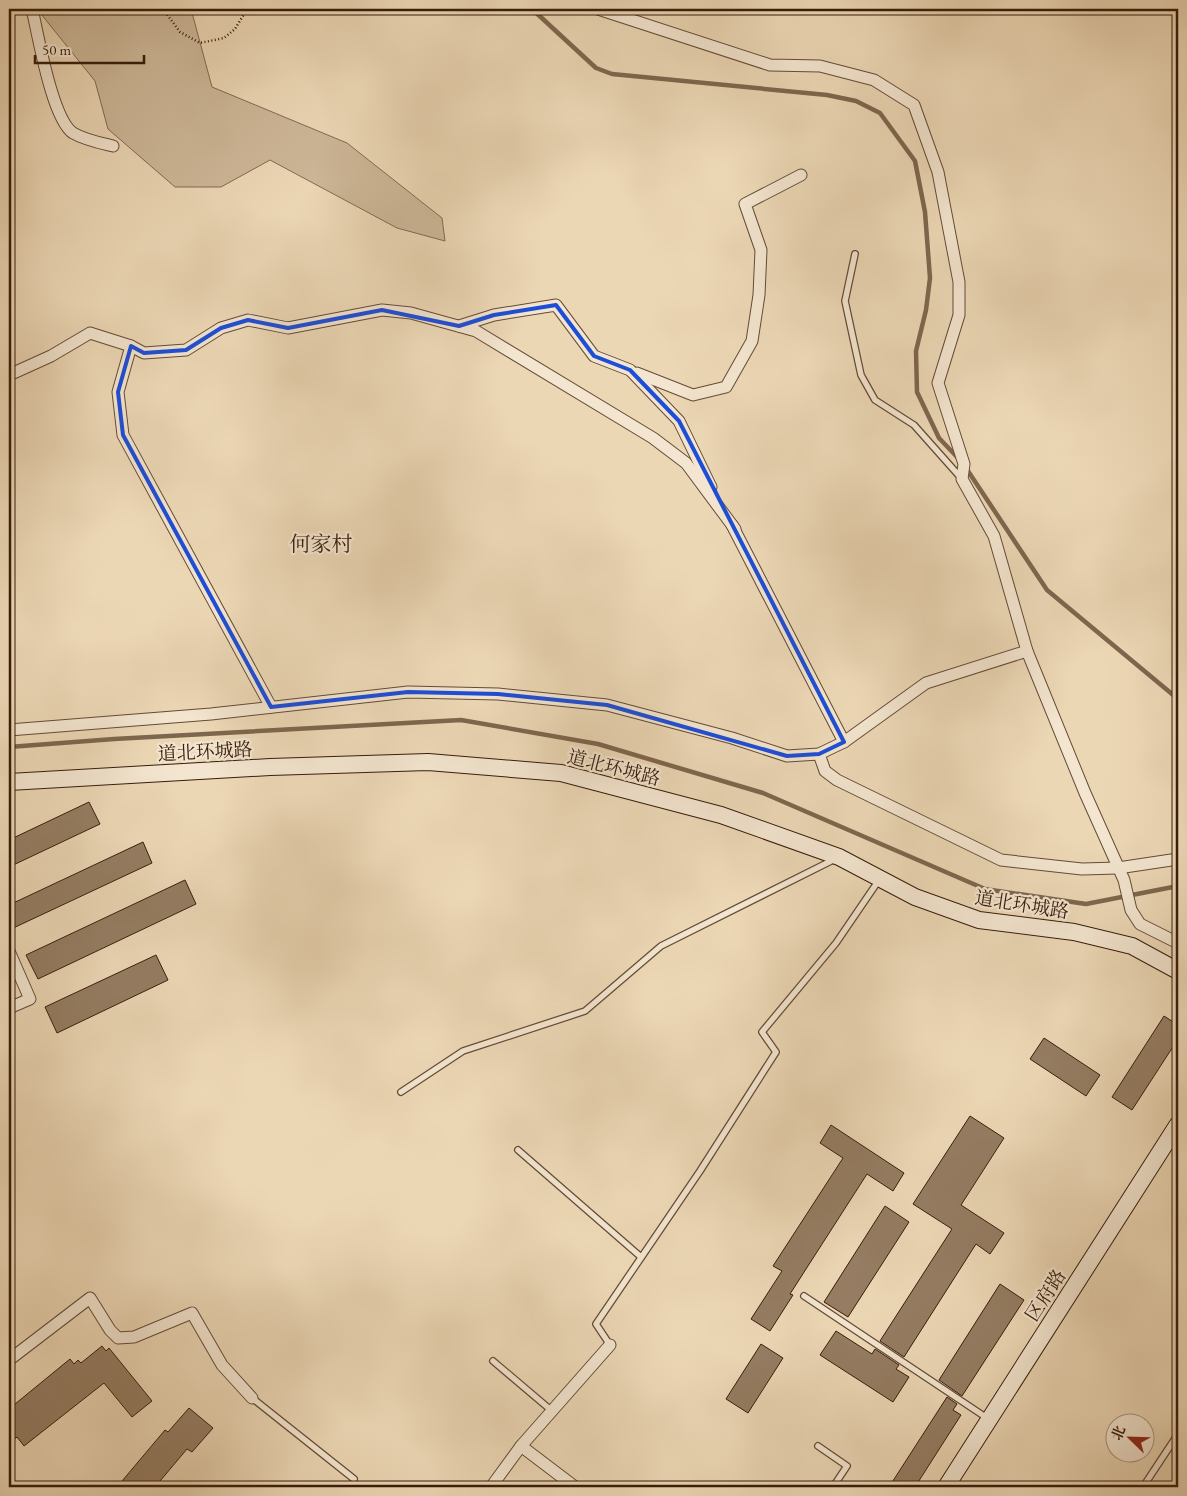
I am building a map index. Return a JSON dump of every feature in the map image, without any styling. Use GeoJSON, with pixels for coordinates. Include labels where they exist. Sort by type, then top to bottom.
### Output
{"type":"FeatureCollection","features":[{"type":"Feature","properties":{"kind":"street"},"geometry":{"type":"LineString","coordinates":[[32,9],[44,64],[64,121],[72,132],[114,146]]}},
{"type":"Feature","properties":{"kind":"street"},"geometry":{"type":"LineString","coordinates":[[598,9],[770,65],[820,66],[874,80],[914,105],[938,172],[959,282],[959,315],[938,383],[964,464],[962,478],[994,536],[1027,651],[1085,793],[1124,880],[1131,910],[1140,924],[1178,943]]}},
{"type":"Feature","properties":{"kind":"street"},"geometry":{"type":"LineString","coordinates":[[459,326],[494,315],[556,305],[594,356],[693,395],[726,387],[752,341],[759,295],[761,250],[745,204],[801,175]]}},
{"type":"Feature","properties":{"kind":"street"},"geometry":{"type":"LineString","coordinates":[[9,375],[51,356],[90,333],[132,346],[144,353],[186,350],[221,328],[248,320],[288,328],[382,310],[411,313],[476,331],[652,438],[686,463],[735,530]]}},
{"type":"Feature","properties":{"kind":"street"},"geometry":{"type":"LineString","coordinates":[[132,346],[118,392],[123,435],[271,707]]}},
{"type":"Feature","properties":{"kind":"street"},"geometry":{"type":"LineString","coordinates":[[630,370],[679,421],[704,476],[735,530],[844,742]]}},
{"type":"Feature","properties":{"kind":"street"},"geometry":{"type":"LineString","coordinates":[[9,730],[271,707],[408,692],[498,694],[607,705],[732,738],[786,756],[819,754],[844,742],[926,682],[1027,651]]}},
{"type":"Feature","properties":{"kind":"street"},"geometry":{"type":"LineString","coordinates":[[819,754],[825,771],[837,780],[1001,860],[1082,869],[1118,868],[1178,859]]}},
{"type":"Feature","properties":{"kind":"street","name":"道北环城路"},"geometry":{"type":"LineString","coordinates":[[9,782],[270,768],[428,762],[561,773],[721,815],[839,857],[915,897],[979,920],[1074,932],[1132,946],[1178,971]]}},
{"type":"Feature","properties":{"kind":"street"},"geometry":{"type":"LineString","coordinates":[[9,951],[30,999],[9,1008]]}},
{"type":"Feature","properties":{"kind":"street","name":"区府路"},"geometry":{"type":"LineString","coordinates":[[946,1487],[1178,1124]]}},
{"type":"Feature","properties":{"kind":"street"},"geometry":{"type":"LineString","coordinates":[[9,1360],[90,1298],[110,1330],[118,1338],[134,1337],[192,1314],[222,1365],[252,1398]]}},
{"type":"Feature","properties":{"kind":"street"},"geometry":{"type":"LineString","coordinates":[[491,1487],[521,1446],[610,1344]]}},
{"type":"Feature","properties":{"kind":"street"},"geometry":{"type":"LineString","coordinates":[[521,1446],[575,1487]]}},
{"type":"Feature","properties":{"kind":"lane"},"geometry":{"type":"LineString","coordinates":[[856,254],[845,301],[861,375],[875,400],[914,425],[962,478]]}},
{"type":"Feature","properties":{"kind":"lane"},"geometry":{"type":"LineString","coordinates":[[401,1092],[463,1051],[584,1011],[661,946],[839,857]]}},
{"type":"Feature","properties":{"kind":"lane"},"geometry":{"type":"LineString","coordinates":[[610,1344],[596,1324],[776,1052],[762,1032],[836,943],[880,878]]}},
{"type":"Feature","properties":{"kind":"lane"},"geometry":{"type":"LineString","coordinates":[[518,1150],[641,1256]]}},
{"type":"Feature","properties":{"kind":"lane"},"geometry":{"type":"LineString","coordinates":[[804,1296],[989,1419]]}},
{"type":"Feature","properties":{"kind":"lane"},"geometry":{"type":"LineString","coordinates":[[493,1361],[552,1411]]}},
{"type":"Feature","properties":{"kind":"lane"},"geometry":{"type":"LineString","coordinates":[[252,1398],[354,1479]]}},
{"type":"Feature","properties":{"kind":"lane"},"geometry":{"type":"LineString","coordinates":[[1144,1487],[1178,1434]]}},
{"type":"Feature","properties":{"kind":"lane"},"geometry":{"type":"LineString","coordinates":[[818,1446],[847,1466],[833,1487]]}},
{"type":"Feature","properties":{"kind":"path"},"geometry":{"type":"LineString","coordinates":[[163,9],[180,32],[200,43],[224,38],[236,29],[247,9]]}},
{"type":"Feature","properties":{"kind":"highlighted area"},"geometry":{"type":"Polygon","coordinates":[[[556,305],[594,356],[630,370],[679,421],[844,742],[819,754],[787,756],[607,705],[498,694],[408,692],[271,707],[123,435],[118,392],[131,346],[144,353],[186,350],[221,328],[248,320],[288,328],[382,310],[459,326],[494,315],[556,305]]]}},
{"type":"Feature","properties":{"kind":"shaded area"},"geometry":{"type":"Polygon","coordinates":[[[37,9],[191,9],[212,87],[347,143],[442,218],[445,241],[397,228],[270,160],[221,187],[175,187],[108,129],[95,81],[37,9]]]}},
{"type":"Feature","properties":{"kind":"building"},"geometry":{"type":"Polygon","coordinates":[[[89,802],[100,824],[9,867],[9,840],[89,802]]]}},
{"type":"Feature","properties":{"kind":"building"},"geometry":{"type":"Polygon","coordinates":[[[143,842],[152,863],[9,930],[9,905],[143,842]]]}},
{"type":"Feature","properties":{"kind":"building"},"geometry":{"type":"Polygon","coordinates":[[[185,880],[196,904],[38,979],[26,955],[185,880]]]}},
{"type":"Feature","properties":{"kind":"building"},"geometry":{"type":"Polygon","coordinates":[[[156,955],[168,980],[57,1033],[45,1007],[156,955]]]}},
{"type":"Feature","properties":{"kind":"building"},"geometry":{"type":"Polygon","coordinates":[[[1164,1016],[1178,1025],[1178,1039],[1132,1110],[1112,1097],[1164,1016]]]}},
{"type":"Feature","properties":{"kind":"building"},"geometry":{"type":"Polygon","coordinates":[[[1044,1038],[1100,1075],[1086,1096],[1030,1059],[1044,1038]]]}},
{"type":"Feature","properties":{"kind":"building"},"geometry":{"type":"Polygon","coordinates":[[[970,1116],[1004,1138],[961,1205],[1004,1233],[990,1254],[976,1244],[904,1357],[880,1341],[952,1229],[913,1204],[970,1116]]]}},
{"type":"Feature","properties":{"kind":"building"},"geometry":{"type":"Polygon","coordinates":[[[831,1125],[904,1173],[893,1191],[867,1174],[790,1294],[793,1295],[770,1331],[751,1319],[782,1271],[773,1266],[843,1158],[820,1143],[831,1125]]]}},
{"type":"Feature","properties":{"kind":"building"},"geometry":{"type":"Polygon","coordinates":[[[885,1206],[909,1222],[848,1317],[824,1302],[885,1206]]]}},
{"type":"Feature","properties":{"kind":"building"},"geometry":{"type":"Polygon","coordinates":[[[1000,1284],[1024,1300],[962,1396],[939,1380],[1000,1284]]]}},
{"type":"Feature","properties":{"kind":"building"},"geometry":{"type":"Polygon","coordinates":[[[836,1331],[872,1354],[875,1349],[899,1365],[896,1369],[909,1377],[893,1402],[820,1355],[836,1331]]]}},
{"type":"Feature","properties":{"kind":"building"},"geometry":{"type":"Polygon","coordinates":[[[761,1344],[783,1358],[748,1413],[726,1399],[761,1344]]]}},
{"type":"Feature","properties":{"kind":"building"},"geometry":{"type":"Polygon","coordinates":[[[102,1346],[106,1351],[109,1348],[152,1401],[132,1417],[104,1383],[24,1446],[17,1437],[9,1443],[9,1409],[70,1359],[74,1364],[78,1360],[81,1363],[102,1346]]]}},
{"type":"Feature","properties":{"kind":"building"},"geometry":{"type":"Polygon","coordinates":[[[947,1397],[957,1404],[953,1410],[961,1415],[915,1487],[889,1487],[947,1397]]]}},
{"type":"Feature","properties":{"kind":"building"},"geometry":{"type":"Polygon","coordinates":[[[189,1408],[213,1428],[192,1452],[187,1449],[155,1487],[117,1487],[165,1430],[168,1432],[189,1408]]]}},
{"type":"Feature","properties":{"kind":"waterway"},"geometry":{"type":"LineString","coordinates":[[532,9],[596,68],[612,74],[827,95],[856,101],[880,113],[915,161],[925,212],[930,278],[926,310],[916,351],[917,392],[939,438],[958,458]]}},
{"type":"Feature","properties":{"kind":"waterway"},"geometry":{"type":"LineString","coordinates":[[966,468],[1047,590],[1178,699]]}},
{"type":"Feature","properties":{"kind":"waterway"},"geometry":{"type":"LineString","coordinates":[[9,747],[114,739],[461,720],[598,744],[763,793],[985,889],[1086,904],[1178,886]]}},
{"type":"Feature","properties":{"kind":"district","name":"何家村"},"geometry":{"type":"Point","coordinates":[321,544]}}]}
